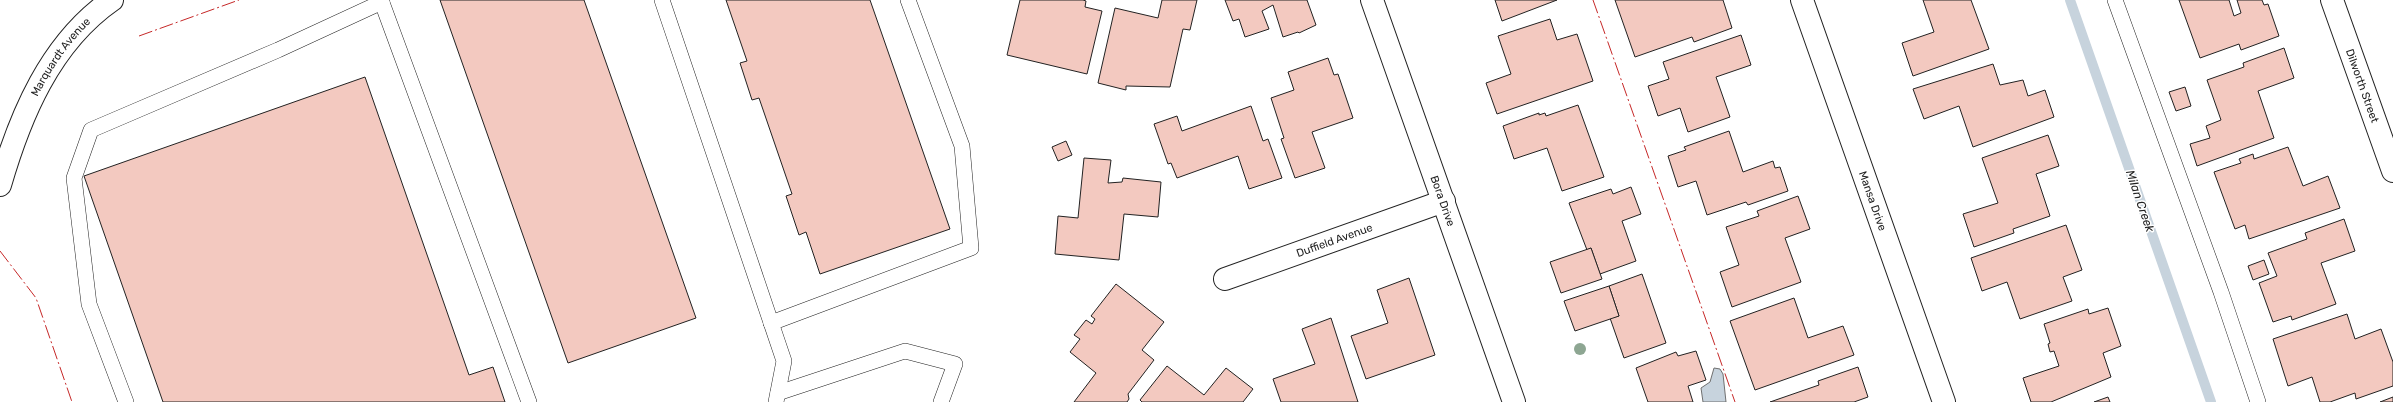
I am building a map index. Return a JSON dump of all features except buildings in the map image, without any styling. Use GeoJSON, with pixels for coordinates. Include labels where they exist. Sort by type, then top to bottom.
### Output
{"type":"FeatureCollection","features":[{"type":"Feature","properties":{"kind":"street","name":"Marquardt Avenue"},"geometry":{"type":"LineString","coordinates":[[0,185],[10,149],[31,100],[55,59],[67,43],[95,13],[112,0]]}},
{"type":"Feature","properties":{"kind":"street","name":"Bora Drive"},"geometry":{"type":"LineString","coordinates":[[1372,0],[1514,402]]}},
{"type":"Feature","properties":{"kind":"street","name":"Mansa Drive"},"geometry":{"type":"LineString","coordinates":[[1802,0],[1944,402]]}},
{"type":"Feature","properties":{"kind":"street","name":"Dilworth Street"},"geometry":{"type":"LineString","coordinates":[[2332,0],[2393,171]]}},
{"type":"Feature","properties":{"kind":"street","name":"Duffield Avenue"},"geometry":{"type":"LineString","coordinates":[[1225,279],[1444,202]]}},
{"type":"Feature","properties":{"kind":"lane"},"geometry":{"type":"LineString","coordinates":[[662,0],[784,362],[777,398]]}},
{"type":"Feature","properties":{"kind":"lane"},"geometry":{"type":"LineString","coordinates":[[771,323],[971,248],[962,146],[908,0]]}},
{"type":"Feature","properties":{"kind":"lane"},"geometry":{"type":"LineString","coordinates":[[2115,0],[2221,292],[2258,402]]}},
{"type":"Feature","properties":{"kind":"lane"},"geometry":{"type":"LineString","coordinates":[[126,402],[90,304],[74,178],[91,130],[278,50],[382,1],[529,402]]}},
{"type":"Feature","properties":{"kind":"lane"},"geometry":{"type":"LineString","coordinates":[[777,398],[905,351],[954,364],[941,402]]}},
{"type":"Feature","properties":{"kind":"shaded area"},"geometry":{"type":"Polygon","coordinates":[[[1714,368],[1720,369],[1723,374],[1726,402],[1703,402],[1701,388],[1710,382],[1714,368]]]}},
{"type":"Feature","properties":{"kind":"waterway","name":"Milan Creek"},"geometry":{"type":"LineString","coordinates":[[2070,0],[2211,402]]}},
{"type":"Feature","properties":{"kind":"power"},"geometry":{"type":"LineString","coordinates":[[139,36],[239,0]]}},
{"type":"Feature","properties":{"kind":"power"},"geometry":{"type":"LineString","coordinates":[[1593,0],[1735,402]]}},
{"type":"Feature","properties":{"kind":"power"},"geometry":{"type":"LineString","coordinates":[[0,251],[36,298],[72,402]]}}]}
